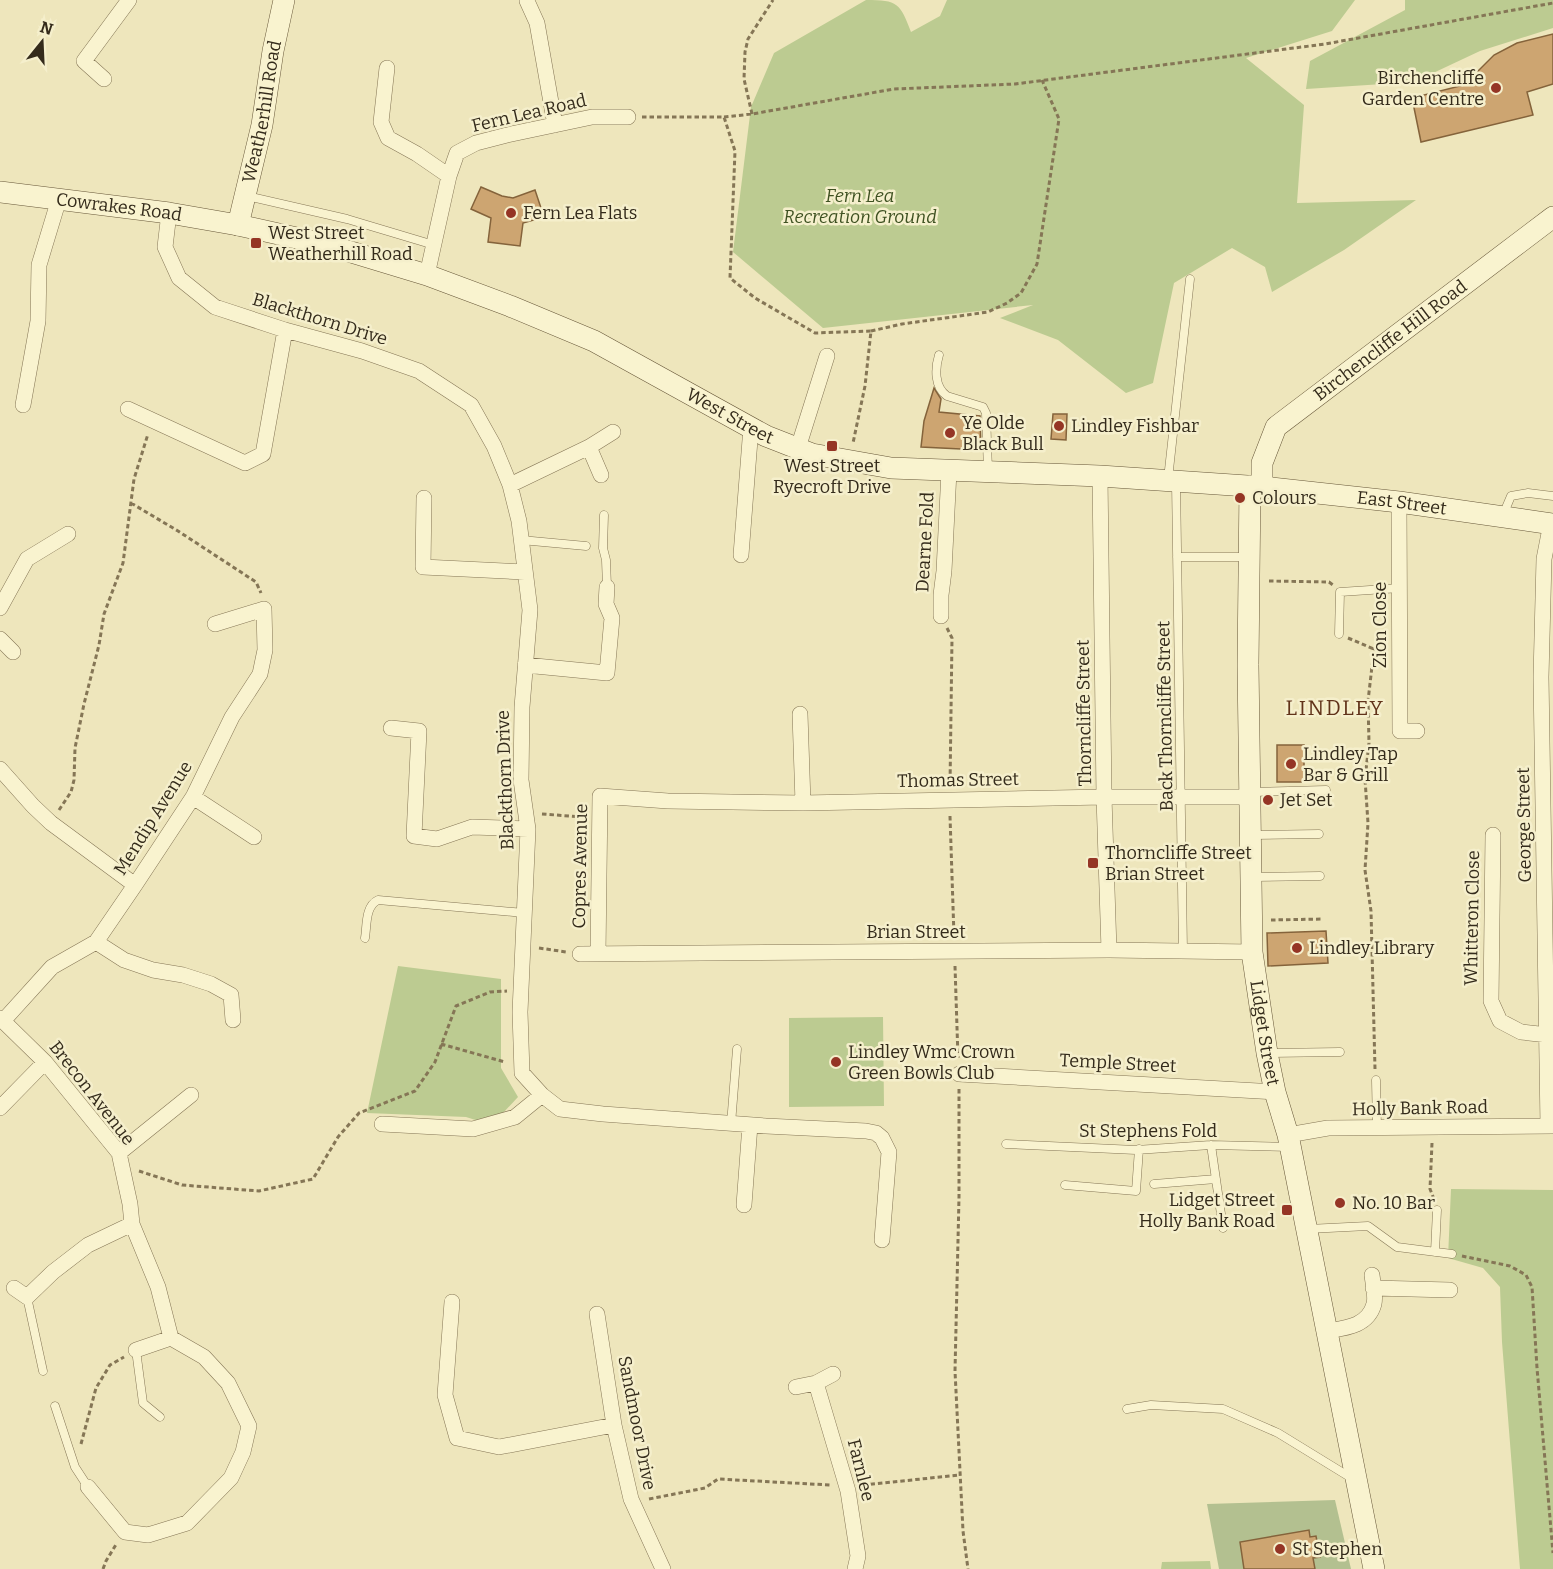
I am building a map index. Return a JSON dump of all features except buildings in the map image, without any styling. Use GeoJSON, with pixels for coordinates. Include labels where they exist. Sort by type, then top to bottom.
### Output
{"type":"FeatureCollection","features":[{"type":"Feature","properties":{"kind":"street"},"geometry":{"type":"LineString","coordinates":[[104,79],[84,62],[129,0]]}},
{"type":"Feature","properties":{"kind":"street","name":"Weatherhill Road"},"geometry":{"type":"LineString","coordinates":[[238,225],[262,125],[273,51],[284,0]]}},
{"type":"Feature","properties":{"kind":"street"},"geometry":{"type":"LineString","coordinates":[[527,2],[537,22],[555,125]]}},
{"type":"Feature","properties":{"kind":"street"},"geometry":{"type":"LineString","coordinates":[[387,68],[381,122],[388,138],[449,176]]}},
{"type":"Feature","properties":{"kind":"street","name":"Fern Lea Road"},"geometry":{"type":"LineString","coordinates":[[427,275],[456,153],[476,143],[592,117],[628,117]]}},
{"type":"Feature","properties":{"kind":"street","name":"Cowrakes Road"},"geometry":{"type":"LineString","coordinates":[[0,192],[169,213],[238,225]]}},
{"type":"Feature","properties":{"kind":"street"},"geometry":{"type":"LineString","coordinates":[[23,405],[38,321],[39,265],[59,199]]}},
{"type":"Feature","properties":{"kind":"street","name":"Blackthorn Drive"},"geometry":{"type":"LineString","coordinates":[[169,213],[165,247],[179,278],[215,307],[285,330],[362,351],[420,371],[471,405],[494,446],[510,485],[519,521],[530,609],[522,707],[521,780],[528,829],[521,990],[522,1066]]}},
{"type":"Feature","properties":{"kind":"street","name":"Birchencliffe Hill Road"},"geometry":{"type":"LineString","coordinates":[[1256,486],[1276,427],[1553,217]]}},
{"type":"Feature","properties":{"kind":"street","name":"West Street"},"geometry":{"type":"LineString","coordinates":[[238,225],[328,245],[427,275],[510,306],[594,341],[766,436],[812,454],[891,468],[1100,476],[1256,486]]}},
{"type":"Feature","properties":{"kind":"street"},"geometry":{"type":"LineString","coordinates":[[128,409],[245,463],[263,454],[285,330]]}},
{"type":"Feature","properties":{"kind":"street"},"geometry":{"type":"LineString","coordinates":[[798,448],[827,356]]}},
{"type":"Feature","properties":{"kind":"street"},"geometry":{"type":"LineString","coordinates":[[741,555],[751,427]]}},
{"type":"Feature","properties":{"kind":"street"},"geometry":{"type":"LineString","coordinates":[[510,485],[589,447],[613,432]]}},
{"type":"Feature","properties":{"kind":"street"},"geometry":{"type":"LineString","coordinates":[[589,447],[601,475]]}},
{"type":"Feature","properties":{"kind":"street","name":"Dearne Fold"},"geometry":{"type":"LineString","coordinates":[[941,616],[949,471]]}},
{"type":"Feature","properties":{"kind":"street","name":"Thorncliffe Street"},"geometry":{"type":"LineString","coordinates":[[1100,476],[1104,797],[1109,950]]}},
{"type":"Feature","properties":{"kind":"street","name":"East Street"},"geometry":{"type":"LineString","coordinates":[[1256,486],[1399,502],[1552,523]]}},
{"type":"Feature","properties":{"kind":"street","name":"Lidget Street"},"geometry":{"type":"LineString","coordinates":[[1256,486],[1249,558],[1248,665],[1252,952],[1267,1053],[1289,1141],[1374,1569]]}},
{"type":"Feature","properties":{"kind":"street"},"geometry":{"type":"LineString","coordinates":[[424,498],[423,567],[525,572]]}},
{"type":"Feature","properties":{"kind":"street","name":"Zion Close"},"geometry":{"type":"LineString","coordinates":[[1399,502],[1400,731],[1418,731]]}},
{"type":"Feature","properties":{"kind":"street","name":"George Street"},"geometry":{"type":"LineString","coordinates":[[1551,1126],[1540,677],[1544,559],[1552,523]]}},
{"type":"Feature","properties":{"kind":"street"},"geometry":{"type":"LineString","coordinates":[[0,608],[27,559],[68,534]]}},
{"type":"Feature","properties":{"kind":"street"},"geometry":{"type":"LineString","coordinates":[[525,664],[607,673],[612,618],[606,604],[607,587]]}},
{"type":"Feature","properties":{"kind":"street"},"geometry":{"type":"LineString","coordinates":[[215,624],[264,609]]}},
{"type":"Feature","properties":{"kind":"street","name":"Mendip Avenue"},"geometry":{"type":"LineString","coordinates":[[2,1019],[52,967],[96,942],[193,797],[232,717],[260,674],[265,650],[264,609]]}},
{"type":"Feature","properties":{"kind":"street"},"geometry":{"type":"LineString","coordinates":[[0,639],[13,652]]}},
{"type":"Feature","properties":{"kind":"street"},"geometry":{"type":"LineString","coordinates":[[800,714],[802,803]]}},
{"type":"Feature","properties":{"kind":"street"},"geometry":{"type":"LineString","coordinates":[[391,728],[419,731],[414,836],[437,839],[472,827],[528,829]]}},
{"type":"Feature","properties":{"kind":"street"},"geometry":{"type":"LineString","coordinates":[[0,769],[51,823],[135,885]]}},
{"type":"Feature","properties":{"kind":"street","name":"Thomas Street"},"geometry":{"type":"LineString","coordinates":[[617,798],[802,803],[1250,795]]}},
{"type":"Feature","properties":{"kind":"street","name":"Copres Avenue"},"geometry":{"type":"LineString","coordinates":[[598,954],[600,796],[617,798]]}},
{"type":"Feature","properties":{"kind":"street"},"geometry":{"type":"LineString","coordinates":[[193,797],[254,837]]}},
{"type":"Feature","properties":{"kind":"street","name":"Whitteron Close"},"geometry":{"type":"LineString","coordinates":[[1493,835],[1491,1001],[1500,1021],[1521,1032],[1548,1035]]}},
{"type":"Feature","properties":{"kind":"street"},"geometry":{"type":"LineString","coordinates":[[96,942],[124,960],[153,970],[183,975],[211,984],[231,995],[233,1020]]}},
{"type":"Feature","properties":{"kind":"street","name":"Brian Street"},"geometry":{"type":"LineString","coordinates":[[580,954],[1109,950],[1252,952]]}},
{"type":"Feature","properties":{"kind":"street","name":"Brecon Avenue"},"geometry":{"type":"LineString","coordinates":[[2,1019],[45,1062],[120,1159],[132,1224],[158,1287],[171,1338]]}},
{"type":"Feature","properties":{"kind":"street"},"geometry":{"type":"LineString","coordinates":[[0,1108],[45,1062]]}},
{"type":"Feature","properties":{"kind":"street"},"geometry":{"type":"LineString","coordinates":[[522,1066],[522,1073],[542,1095],[560,1109],[731,1124],[876,1133],[882,1138],[890,1152],[882,1240]]}},
{"type":"Feature","properties":{"kind":"street","name":"Temple Street"},"geometry":{"type":"LineString","coordinates":[[959,1074],[1275,1092]]}},
{"type":"Feature","properties":{"kind":"street"},"geometry":{"type":"LineString","coordinates":[[120,1159],[191,1095]]}},
{"type":"Feature","properties":{"kind":"street"},"geometry":{"type":"LineString","coordinates":[[382,1124],[473,1129],[514,1117],[542,1095]]}},
{"type":"Feature","properties":{"kind":"street"},"geometry":{"type":"LineString","coordinates":[[744,1205],[750,1125]]}},
{"type":"Feature","properties":{"kind":"street","name":"Holly Bank Road"},"geometry":{"type":"LineString","coordinates":[[1289,1141],[1328,1128],[1551,1126]]}},
{"type":"Feature","properties":{"kind":"street"},"geometry":{"type":"LineString","coordinates":[[20,1292],[53,1272],[88,1245],[132,1224]]}},
{"type":"Feature","properties":{"kind":"street"},"geometry":{"type":"LineString","coordinates":[[1327,1332],[1352,1327],[1368,1318],[1375,1303],[1373,1281],[1450,1290]]}},
{"type":"Feature","properties":{"kind":"street"},"geometry":{"type":"LineString","coordinates":[[452,1302],[446,1395],[457,1438],[499,1447],[614,1425]]}},
{"type":"Feature","properties":{"kind":"street","name":"Sandmoor Drive"},"geometry":{"type":"LineString","coordinates":[[597,1314],[614,1425],[633,1502],[663,1569]]}},
{"type":"Feature","properties":{"kind":"street"},"geometry":{"type":"LineString","coordinates":[[88,1487],[125,1532],[148,1535],[187,1523],[231,1478],[243,1452],[249,1426],[228,1383],[204,1357],[171,1338],[136,1350]]}},
{"type":"Feature","properties":{"kind":"street"},"geometry":{"type":"LineString","coordinates":[[796,1387],[816,1383],[832,1374]]}},
{"type":"Feature","properties":{"kind":"street","name":"Farnlee"},"geometry":{"type":"LineString","coordinates":[[816,1383],[847,1486],[858,1556],[855,1569]]}},
{"type":"Feature","properties":{"kind":"lane"},"geometry":{"type":"LineString","coordinates":[[245,196],[347,219],[434,245]]}},
{"type":"Feature","properties":{"kind":"lane","name":"Back Thorncliffe Street"},"geometry":{"type":"LineString","coordinates":[[1183,951],[1177,557],[1172,481],[1190,279]]}},
{"type":"Feature","properties":{"kind":"lane"},"geometry":{"type":"LineString","coordinates":[[939,354],[936,365],[938,384],[942,393],[983,407],[986,413],[988,472]]}},
{"type":"Feature","properties":{"kind":"lane"},"geometry":{"type":"LineString","coordinates":[[1502,516],[1511,496],[1528,493],[1553,496]]}},
{"type":"Feature","properties":{"kind":"lane"},"geometry":{"type":"LineString","coordinates":[[604,514],[603,548],[607,587]]}},
{"type":"Feature","properties":{"kind":"lane"},"geometry":{"type":"LineString","coordinates":[[522,540],[586,546]]}},
{"type":"Feature","properties":{"kind":"lane"},"geometry":{"type":"LineString","coordinates":[[1177,557],[1249,558]]}},
{"type":"Feature","properties":{"kind":"lane"},"geometry":{"type":"LineString","coordinates":[[1339,634],[1340,592],[1400,588]]}},
{"type":"Feature","properties":{"kind":"lane"},"geometry":{"type":"LineString","coordinates":[[1250,795],[1326,790]]}},
{"type":"Feature","properties":{"kind":"lane"},"geometry":{"type":"LineString","coordinates":[[1250,835],[1318,834]]}},
{"type":"Feature","properties":{"kind":"lane"},"geometry":{"type":"LineString","coordinates":[[1251,877],[1320,876]]}},
{"type":"Feature","properties":{"kind":"lane"},"geometry":{"type":"LineString","coordinates":[[365,938],[369,908],[378,900],[524,913]]}},
{"type":"Feature","properties":{"kind":"lane"},"geometry":{"type":"LineString","coordinates":[[731,1124],[737,1048]]}},
{"type":"Feature","properties":{"kind":"lane"},"geometry":{"type":"LineString","coordinates":[[1267,1053],[1340,1052]]}},
{"type":"Feature","properties":{"kind":"lane"},"geometry":{"type":"LineString","coordinates":[[1376,1080],[1377,1128]]}},
{"type":"Feature","properties":{"kind":"lane","name":"St Stephens Fold"},"geometry":{"type":"LineString","coordinates":[[1006,1144],[1139,1149],[1289,1141]]}},
{"type":"Feature","properties":{"kind":"lane"},"geometry":{"type":"LineString","coordinates":[[1211,1145],[1223,1228]]}},
{"type":"Feature","properties":{"kind":"lane"},"geometry":{"type":"LineString","coordinates":[[1065,1185],[1136,1191],[1139,1149]]}},
{"type":"Feature","properties":{"kind":"lane"},"geometry":{"type":"LineString","coordinates":[[1154,1184],[1216,1179]]}},
{"type":"Feature","properties":{"kind":"lane"},"geometry":{"type":"LineString","coordinates":[[1435,1252],[1437,1210]]}},
{"type":"Feature","properties":{"kind":"lane"},"geometry":{"type":"LineString","coordinates":[[1306,1229],[1368,1226],[1396,1247],[1452,1254]]}},
{"type":"Feature","properties":{"kind":"lane"},"geometry":{"type":"LineString","coordinates":[[20,1292],[43,1371]]}},
{"type":"Feature","properties":{"kind":"lane"},"geometry":{"type":"LineString","coordinates":[[136,1350],[143,1403],[160,1417]]}},
{"type":"Feature","properties":{"kind":"lane"},"geometry":{"type":"LineString","coordinates":[[1127,1409],[1151,1405],[1223,1409],[1278,1433],[1357,1482]]}},
{"type":"Feature","properties":{"kind":"lane"},"geometry":{"type":"LineString","coordinates":[[55,1406],[75,1467],[88,1487]]}},
{"type":"Feature","properties":{"kind":"path"},"geometry":{"type":"LineString","coordinates":[[752,114],[744,79],[745,52],[748,39],[773,0]]}},
{"type":"Feature","properties":{"kind":"path"},"geometry":{"type":"LineString","coordinates":[[628,117],[724,117],[894,89],[1042,81],[1325,44],[1553,3]]}},
{"type":"Feature","properties":{"kind":"path"},"geometry":{"type":"LineString","coordinates":[[724,117],[735,151],[730,278],[755,298],[815,333],[871,331],[902,324],[988,312],[1007,303],[1022,292],[1037,264],[1059,118],[1042,81]]}},
{"type":"Feature","properties":{"kind":"path"},"geometry":{"type":"LineString","coordinates":[[846,460],[854,441],[865,386],[871,331]]}},
{"type":"Feature","properties":{"kind":"path"},"geometry":{"type":"LineString","coordinates":[[51,823],[71,792],[74,780],[75,748],[84,704],[99,645],[104,614],[123,563],[134,479],[151,421]]}},
{"type":"Feature","properties":{"kind":"path"},"geometry":{"type":"LineString","coordinates":[[131,503],[256,582],[263,598],[264,609]]}},
{"type":"Feature","properties":{"kind":"path"},"geometry":{"type":"LineString","coordinates":[[1249,581],[1329,582],[1340,592]]}},
{"type":"Feature","properties":{"kind":"path"},"geometry":{"type":"LineString","coordinates":[[941,616],[952,638],[950,800],[959,1074],[955,1371],[963,1531],[968,1569]]}},
{"type":"Feature","properties":{"kind":"path"},"geometry":{"type":"LineString","coordinates":[[1339,634],[1374,650],[1400,651]]}},
{"type":"Feature","properties":{"kind":"path"},"geometry":{"type":"LineString","coordinates":[[1374,650],[1368,701],[1369,743],[1365,779],[1368,823],[1365,870],[1371,911],[1376,1080]]}},
{"type":"Feature","properties":{"kind":"path"},"geometry":{"type":"LineString","coordinates":[[525,812],[600,819]]}},
{"type":"Feature","properties":{"kind":"path"},"geometry":{"type":"LineString","coordinates":[[1251,920],[1323,919]]}},
{"type":"Feature","properties":{"kind":"path"},"geometry":{"type":"LineString","coordinates":[[523,946],[580,954]]}},
{"type":"Feature","properties":{"kind":"path"},"geometry":{"type":"LineString","coordinates":[[120,1159],[182,1185],[260,1191],[313,1179],[338,1137],[359,1113],[415,1091],[435,1062],[456,1006],[489,992],[521,990]]}},
{"type":"Feature","properties":{"kind":"path"},"geometry":{"type":"LineString","coordinates":[[441,1044],[522,1066]]}},
{"type":"Feature","properties":{"kind":"path"},"geometry":{"type":"LineString","coordinates":[[1432,1127],[1430,1189],[1437,1210]]}},
{"type":"Feature","properties":{"kind":"path"},"geometry":{"type":"LineString","coordinates":[[1452,1254],[1510,1266],[1526,1275],[1532,1287],[1553,1553]]}},
{"type":"Feature","properties":{"kind":"path"},"geometry":{"type":"LineString","coordinates":[[75,1467],[96,1388],[110,1365],[136,1350]]}},
{"type":"Feature","properties":{"kind":"path"},"geometry":{"type":"LineString","coordinates":[[633,1502],[705,1488],[718,1479],[847,1486],[960,1475]]}},
{"type":"Feature","properties":{"kind":"path"},"geometry":{"type":"LineString","coordinates":[[103,1569],[125,1532]]}},
{"type":"Feature","properties":{"kind":"green space","name":"Fern Lea Recreation Ground"},"geometry":{"type":"Polygon","coordinates":[[[866,0],[891,2],[896,5],[904,15],[911,32],[940,16],[947,0],[1355,0],[1332,31],[1246,58],[1304,105],[1297,203],[1416,200],[1344,250],[1272,292],[1265,267],[1232,248],[1174,283],[1153,383],[1126,393],[1058,340],[1000,318],[1033,305],[823,328],[733,252],[751,107],[774,53],[866,0]]]}},
{"type":"Feature","properties":{"kind":"green space"},"geometry":{"type":"Polygon","coordinates":[[[1405,0],[1553,0],[1553,28],[1480,51],[1414,82],[1306,89],[1310,61],[1405,10],[1405,0]]]}},
{"type":"Feature","properties":{"kind":"green space"},"geometry":{"type":"Polygon","coordinates":[[[398,966],[501,979],[501,1068],[518,1097],[502,1114],[482,1122],[466,1117],[367,1113],[398,966]]]}},
{"type":"Feature","properties":{"kind":"green space","name":"Lindley Wmc Crown Green Bowls Club"},"geometry":{"type":"Polygon","coordinates":[[[883,1017],[884,1106],[789,1107],[789,1018],[883,1017]]]}},
{"type":"Feature","properties":{"kind":"green space"},"geometry":{"type":"Polygon","coordinates":[[[1451,1189],[1553,1190],[1553,1569],[1520,1569],[1502,1342],[1500,1287],[1483,1268],[1448,1258],[1451,1189]]]}},
{"type":"Feature","properties":{"kind":"green space"},"geometry":{"type":"Polygon","coordinates":[[[1335,1500],[1351,1569],[1219,1569],[1207,1504],[1335,1500]]]}},
{"type":"Feature","properties":{"kind":"green space"},"geometry":{"type":"Polygon","coordinates":[[[1210,1561],[1211,1569],[1161,1569],[1162,1562],[1210,1561]]]}},
{"type":"Feature","properties":{"kind":"place","name":"Birchencliffe Garden Centre"},"geometry":{"type":"Point","coordinates":[1496,88]}},
{"type":"Feature","properties":{"kind":"place","name":"Fern Lea Flats"},"geometry":{"type":"Point","coordinates":[511,213]}},
{"type":"Feature","properties":{"kind":"place","name":"West Street Weatherhill Road"},"geometry":{"type":"Point","coordinates":[256,243]}},
{"type":"Feature","properties":{"kind":"place","name":"Lindley Fishbar"},"geometry":{"type":"Point","coordinates":[1059,426]}},
{"type":"Feature","properties":{"kind":"place","name":"Ye Olde Black Bull"},"geometry":{"type":"Point","coordinates":[950,433]}},
{"type":"Feature","properties":{"kind":"place","name":"West Street Ryecroft Drive"},"geometry":{"type":"Point","coordinates":[832,446]}},
{"type":"Feature","properties":{"kind":"place","name":"Colours"},"geometry":{"type":"Point","coordinates":[1240,498]}},
{"type":"Feature","properties":{"kind":"place","name":"Lindley Tap Bar & Grill"},"geometry":{"type":"Point","coordinates":[1291,764]}},
{"type":"Feature","properties":{"kind":"place","name":"Jet Set"},"geometry":{"type":"Point","coordinates":[1268,800]}},
{"type":"Feature","properties":{"kind":"place","name":"Thorncliffe Street Brian Street"},"geometry":{"type":"Point","coordinates":[1093,863]}},
{"type":"Feature","properties":{"kind":"place","name":"Lindley Library"},"geometry":{"type":"Point","coordinates":[1297,948]}},
{"type":"Feature","properties":{"kind":"place","name":"Lindley Wmc Crown Green Bowls Club"},"geometry":{"type":"Point","coordinates":[836,1062]}},
{"type":"Feature","properties":{"kind":"place","name":"No. 10 Bar"},"geometry":{"type":"Point","coordinates":[1340,1203]}},
{"type":"Feature","properties":{"kind":"place","name":"Lidget Street Holly Bank Road"},"geometry":{"type":"Point","coordinates":[1287,1210]}},
{"type":"Feature","properties":{"kind":"place","name":"St Stephen"},"geometry":{"type":"Point","coordinates":[1280,1549]}},
{"type":"Feature","properties":{"kind":"district","name":"LINDLEY"},"geometry":{"type":"Point","coordinates":[1335,708]}}]}
